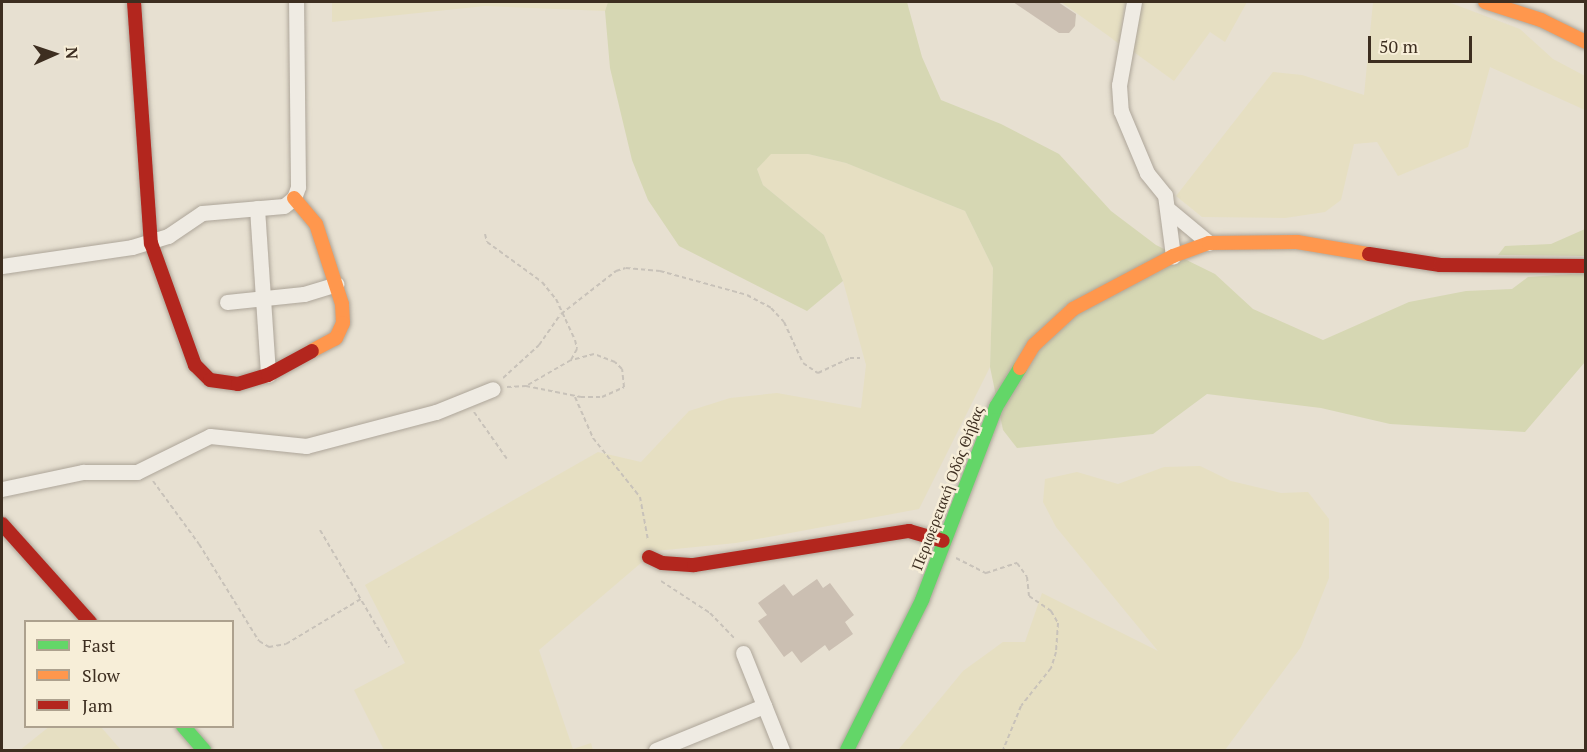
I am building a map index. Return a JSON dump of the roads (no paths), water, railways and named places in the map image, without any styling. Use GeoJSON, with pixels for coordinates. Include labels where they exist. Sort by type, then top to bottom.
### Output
{"type":"FeatureCollection","features":[{"type":"Feature","properties":{"kind":"street"},"geometry":{"type":"LineString","coordinates":[[134,2],[151,243],[201,373],[224,385],[268,375],[336,338],[343,323],[336,285],[316,224],[294,198]]}},
{"type":"Feature","properties":{"kind":"street"},"geometry":{"type":"LineString","coordinates":[[2,266],[151,243],[202,213],[284,206],[294,198],[298,187],[296,2]]}},
{"type":"Feature","properties":{"kind":"street"},"geometry":{"type":"LineString","coordinates":[[1134,2],[1119,85],[1121,111],[1147,173],[1165,195],[1173,256]]}},
{"type":"Feature","properties":{"kind":"street"},"geometry":{"type":"LineString","coordinates":[[1485,2],[1541,20],[1586,42]]}},
{"type":"Feature","properties":{"kind":"street"},"geometry":{"type":"LineString","coordinates":[[257,208],[268,375]]}},
{"type":"Feature","properties":{"kind":"street"},"geometry":{"type":"LineString","coordinates":[[1168,208],[1209,243]]}},
{"type":"Feature","properties":{"kind":"street","name":"Περιφερειακή Οδός Θήβας"},"geometry":{"type":"LineString","coordinates":[[847,750],[922,600],[996,407],[1034,345],[1073,309],[1173,256],[1209,243],[1269,239],[1440,265],[1586,266]]}},
{"type":"Feature","properties":{"kind":"street"},"geometry":{"type":"LineString","coordinates":[[227,302],[263,295],[304,294],[336,285]]}},
{"type":"Feature","properties":{"kind":"street"},"geometry":{"type":"LineString","coordinates":[[2,489],[74,474],[137,472],[210,436],[306,446],[466,400],[493,389]]}},
{"type":"Feature","properties":{"kind":"street"},"geometry":{"type":"LineString","coordinates":[[2,524],[89,620]]}},
{"type":"Feature","properties":{"kind":"street"},"geometry":{"type":"LineString","coordinates":[[649,556],[662,563],[694,565],[909,531],[942,546]]}},
{"type":"Feature","properties":{"kind":"street"},"geometry":{"type":"LineString","coordinates":[[743,653],[782,750]]}},
{"type":"Feature","properties":{"kind":"street"},"geometry":{"type":"LineString","coordinates":[[656,750],[764,706]]}},
{"type":"Feature","properties":{"kind":"street"},"geometry":{"type":"LineString","coordinates":[[185,728],[204,750]]}}]}
